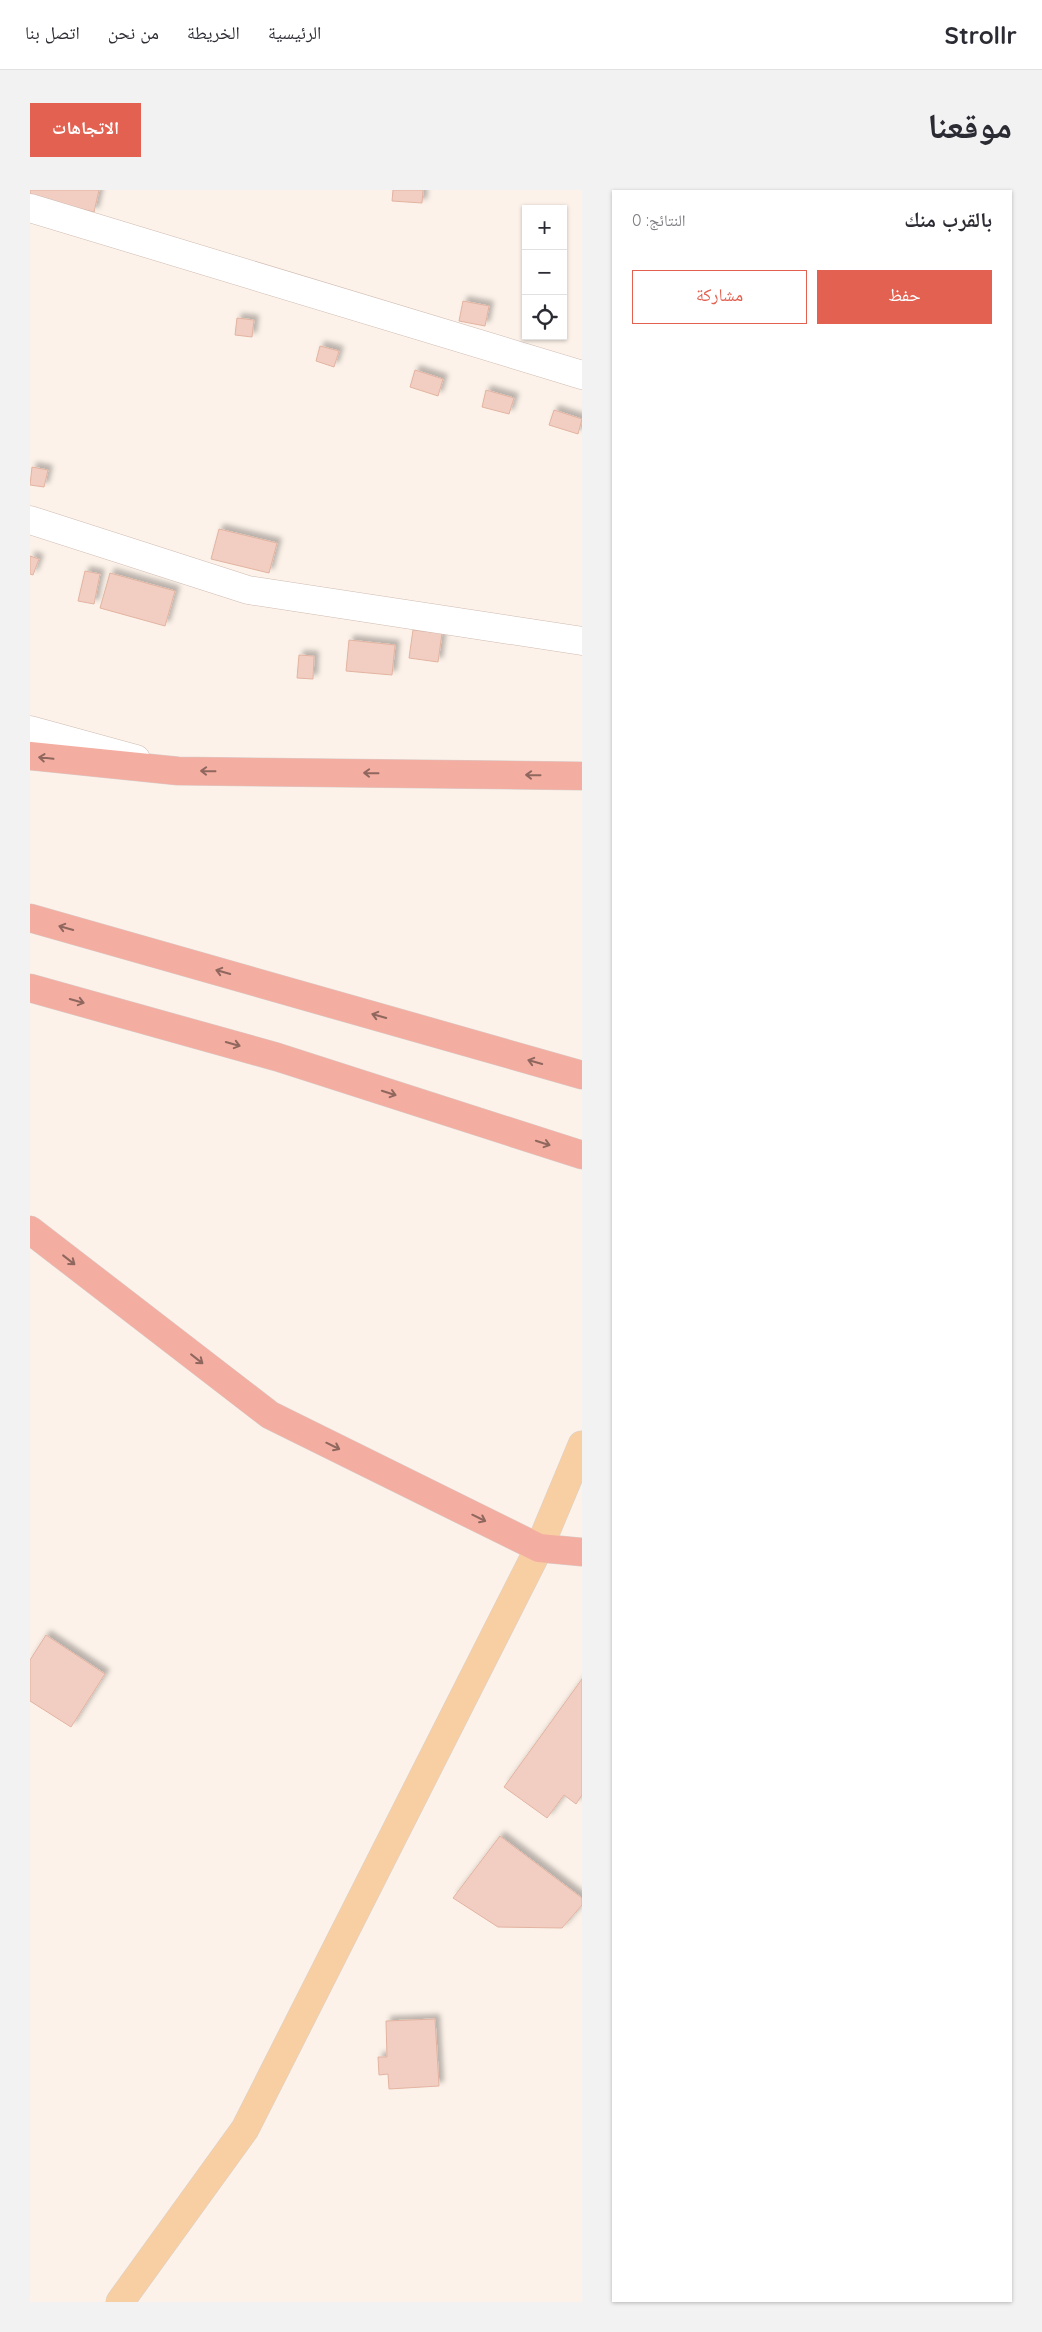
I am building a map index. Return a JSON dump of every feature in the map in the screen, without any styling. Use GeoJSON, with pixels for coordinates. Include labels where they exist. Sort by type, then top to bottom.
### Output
{"type":"FeatureCollection","features":[{"type":"Feature","properties":{"kind":"highway"},"geometry":{"type":"LineString","coordinates":[[30,756],[178,770],[582,776]]}},
{"type":"Feature","properties":{"kind":"highway"},"geometry":{"type":"LineString","coordinates":[[30,918],[582,1075]]}},
{"type":"Feature","properties":{"kind":"highway"},"geometry":{"type":"LineString","coordinates":[[30,988],[277,1056],[582,1155]]}},
{"type":"Feature","properties":{"kind":"highway"},"geometry":{"type":"LineString","coordinates":[[30,1230],[270,1415],[539,1548],[582,1552]]}},
{"type":"Feature","properties":{"kind":"main road"},"geometry":{"type":"LineString","coordinates":[[120,2302],[245,2128],[539,1548],[582,1445]]}},
{"type":"Feature","properties":{"kind":"street"},"geometry":{"type":"LineString","coordinates":[[30,208],[582,375]]}},
{"type":"Feature","properties":{"kind":"street"},"geometry":{"type":"LineString","coordinates":[[30,520],[248,590],[582,641]]}},
{"type":"Feature","properties":{"kind":"street"},"geometry":{"type":"LineString","coordinates":[[30,730],[178,770]]}},
{"type":"Feature","properties":{"kind":"building"},"geometry":{"type":"Polygon","coordinates":[[[30,190],[99,190],[94,212],[30,197],[30,190]]]}},
{"type":"Feature","properties":{"kind":"building"},"geometry":{"type":"Polygon","coordinates":[[[393,190],[423,190],[422,203],[392,201],[393,190]]]}},
{"type":"Feature","properties":{"kind":"building"},"geometry":{"type":"Polygon","coordinates":[[[463,301],[489,306],[485,326],[459,321],[463,301]]]}},
{"type":"Feature","properties":{"kind":"building"},"geometry":{"type":"Polygon","coordinates":[[[237,318],[254,320],[252,337],[235,335],[237,318]]]}},
{"type":"Feature","properties":{"kind":"building"},"geometry":{"type":"Polygon","coordinates":[[[320,346],[339,351],[334,367],[316,361],[320,346]]]}},
{"type":"Feature","properties":{"kind":"building"},"geometry":{"type":"Polygon","coordinates":[[[415,370],[443,379],[438,396],[410,387],[415,370]]]}},
{"type":"Feature","properties":{"kind":"building"},"geometry":{"type":"Polygon","coordinates":[[[486,390],[514,398],[509,414],[482,407],[486,390]]]}},
{"type":"Feature","properties":{"kind":"building"},"geometry":{"type":"Polygon","coordinates":[[[554,410],[582,419],[578,434],[549,425],[554,410]]]}},
{"type":"Feature","properties":{"kind":"building"},"geometry":{"type":"Polygon","coordinates":[[[32,467],[48,470],[44,487],[30,485],[32,467]]]}},
{"type":"Feature","properties":{"kind":"building"},"geometry":{"type":"Polygon","coordinates":[[[219,529],[277,543],[269,573],[211,559],[219,529]]]}},
{"type":"Feature","properties":{"kind":"building"},"geometry":{"type":"Polygon","coordinates":[[[30,556],[39,559],[33,575],[30,574],[30,556]]]}},
{"type":"Feature","properties":{"kind":"building"},"geometry":{"type":"Polygon","coordinates":[[[85,571],[100,574],[94,604],[78,601],[85,571]]]}},
{"type":"Feature","properties":{"kind":"building"},"geometry":{"type":"Polygon","coordinates":[[[110,573],[175,591],[165,626],[100,608],[110,573]]]}},
{"type":"Feature","properties":{"kind":"building"},"geometry":{"type":"Polygon","coordinates":[[[413,630],[442,633],[438,662],[409,658],[413,630]]]}},
{"type":"Feature","properties":{"kind":"building"},"geometry":{"type":"Polygon","coordinates":[[[349,640],[395,645],[392,675],[346,671],[349,640]]]}},
{"type":"Feature","properties":{"kind":"building"},"geometry":{"type":"Polygon","coordinates":[[[299,655],[314,656],[313,679],[297,678],[299,655]]]}},
{"type":"Feature","properties":{"kind":"building"},"geometry":{"type":"Polygon","coordinates":[[[46,1635],[105,1674],[71,1727],[30,1701],[30,1660],[46,1635]]]}},
{"type":"Feature","properties":{"kind":"building"},"geometry":{"type":"Polygon","coordinates":[[[582,1679],[582,1795],[576,1804],[564,1795],[547,1818],[504,1787],[582,1679]]]}},
{"type":"Feature","properties":{"kind":"building"},"geometry":{"type":"Polygon","coordinates":[[[500,1836],[582,1898],[582,1905],[562,1928],[498,1927],[453,1898],[500,1836]]]}},
{"type":"Feature","properties":{"kind":"building"},"geometry":{"type":"Polygon","coordinates":[[[435,2019],[439,2086],[389,2089],[388,2074],[379,2075],[378,2057],[387,2057],[386,2021],[435,2019]]]}}]}
